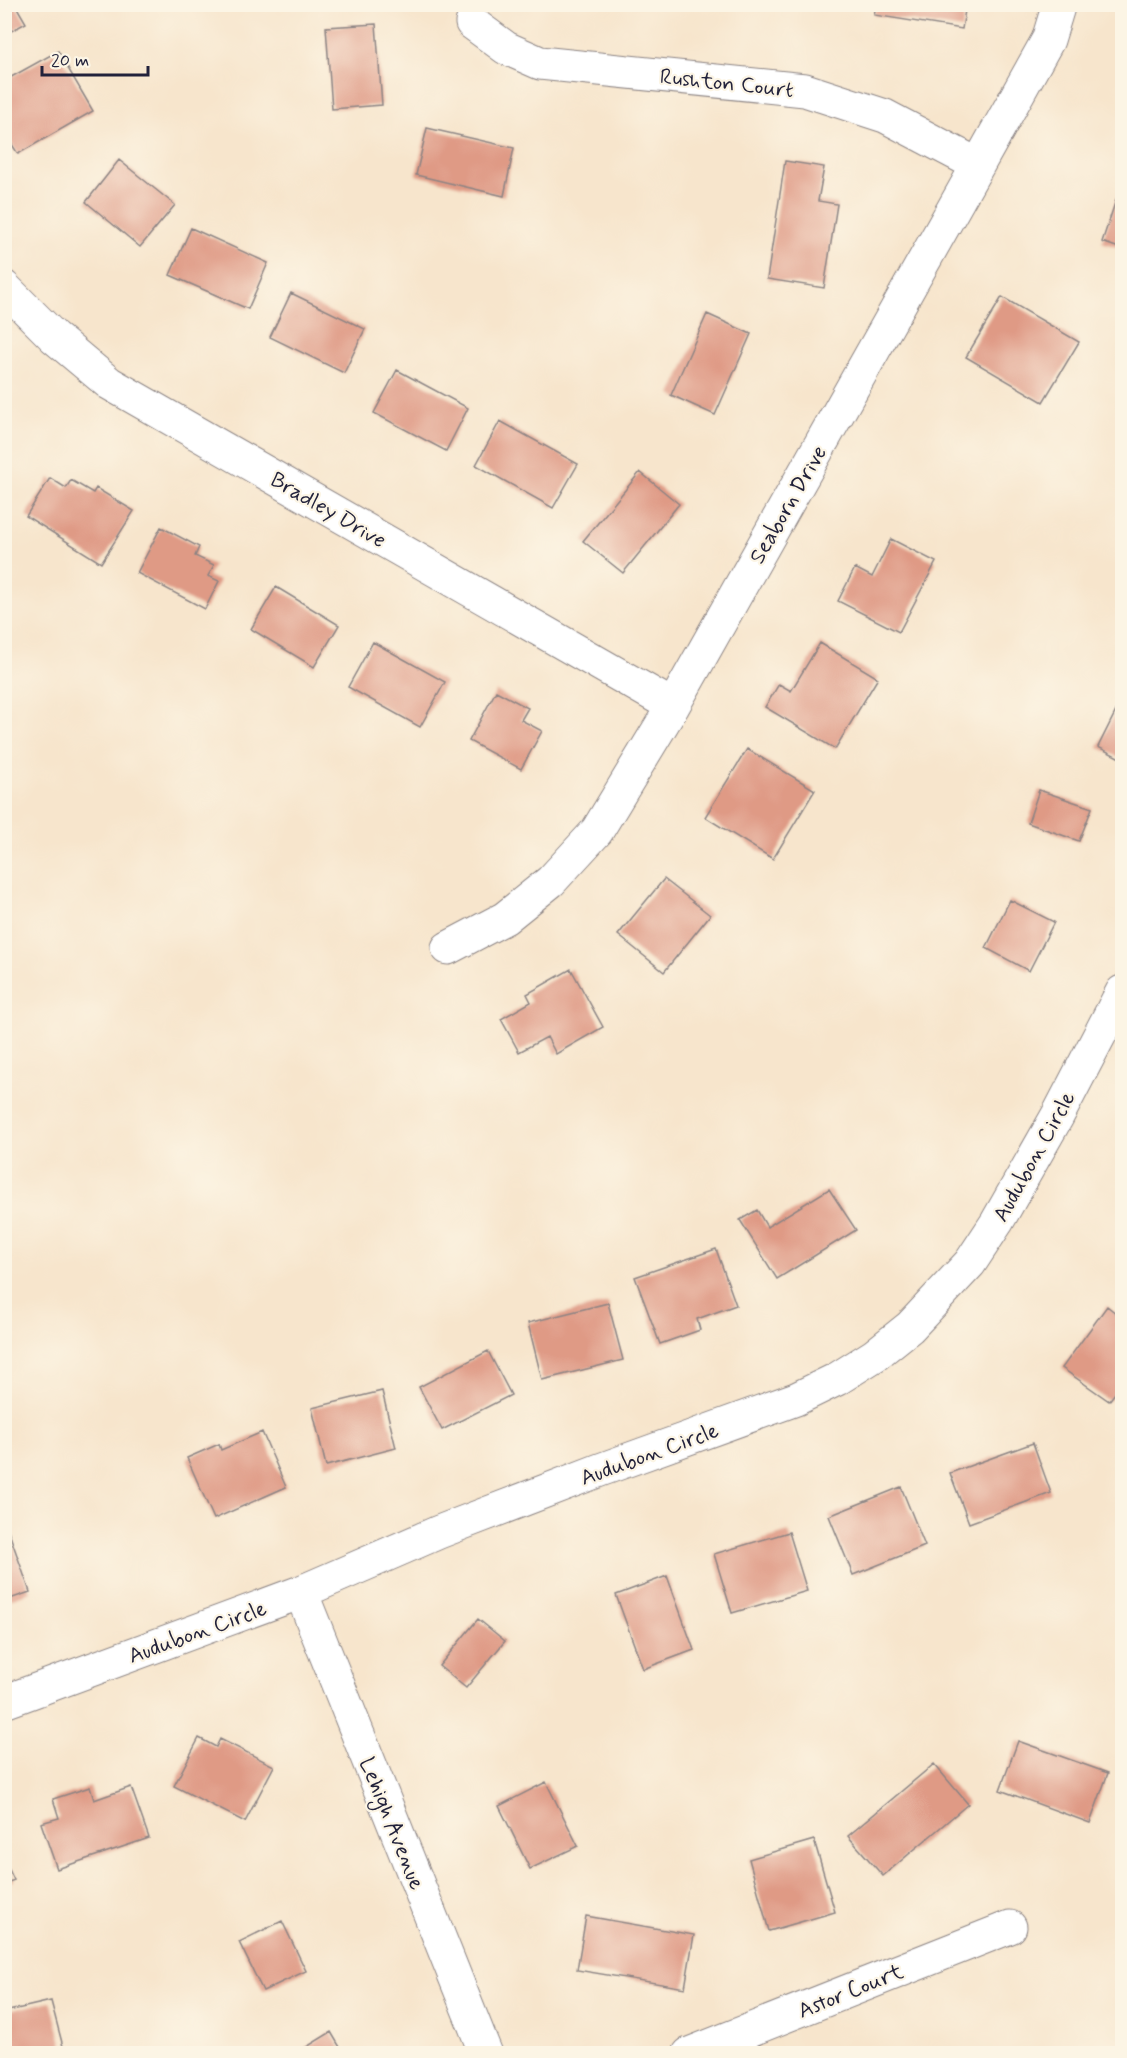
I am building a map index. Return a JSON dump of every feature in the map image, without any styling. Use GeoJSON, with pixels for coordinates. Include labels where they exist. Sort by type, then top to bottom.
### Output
{"type":"FeatureCollection","features":[{"type":"Feature","properties":{"kind":"street","name":"Seaborn Drive"},"geometry":{"type":"LineString","coordinates":[[448,948],[506,918],[550,881],[597,831],[673,706],[1048,40],[1059,4]]}},
{"type":"Feature","properties":{"kind":"street","name":"Rushton Court"},"geometry":{"type":"LineString","coordinates":[[472,23],[506,48],[540,63],[805,90],[885,116],[978,165]]}},
{"type":"Feature","properties":{"kind":"street","name":"Bradley Drive"},"geometry":{"type":"LineString","coordinates":[[4,287],[54,337],[108,383],[673,706]]}},
{"type":"Feature","properties":{"kind":"street","name":"Audubon Circle"},"geometry":{"type":"LineString","coordinates":[[4,1702],[301,1592],[460,1524],[796,1399],[837,1379],[875,1355],[910,1327],[970,1263],[997,1222],[1058,1115],[1122,992]]}},
{"type":"Feature","properties":{"kind":"street","name":"Lehigh Avenue"},"geometry":{"type":"LineString","coordinates":[[301,1592],[486,2054]]}},
{"type":"Feature","properties":{"kind":"street","name":"Astor Court"},"geometry":{"type":"LineString","coordinates":[[689,2054],[1010,1927]]}},
{"type":"Feature","properties":{"kind":"building"},"geometry":{"type":"Polygon","coordinates":[[[4,4],[15,4],[26,23],[4,35],[4,4]]]}},
{"type":"Feature","properties":{"kind":"building"},"geometry":{"type":"Polygon","coordinates":[[[876,4],[966,4],[962,29],[874,15],[876,4]]]}},
{"type":"Feature","properties":{"kind":"building"},"geometry":{"type":"Polygon","coordinates":[[[376,24],[382,105],[332,109],[326,27],[376,24]]]}},
{"type":"Feature","properties":{"kind":"building"},"geometry":{"type":"Polygon","coordinates":[[[58,51],[93,111],[18,154],[4,132],[4,81],[58,51]]]}},
{"type":"Feature","properties":{"kind":"building"},"geometry":{"type":"Polygon","coordinates":[[[427,128],[514,148],[504,196],[416,175],[427,128]]]}},
{"type":"Feature","properties":{"kind":"building"},"geometry":{"type":"Polygon","coordinates":[[[119,160],[175,205],[140,247],[86,202],[119,160]]]}},
{"type":"Feature","properties":{"kind":"building"},"geometry":{"type":"Polygon","coordinates":[[[785,161],[824,167],[818,201],[837,204],[824,288],[767,279],[785,161]]]}},
{"type":"Feature","properties":{"kind":"building"},"geometry":{"type":"Polygon","coordinates":[[[1122,182],[1122,249],[1102,242],[1122,182]]]}},
{"type":"Feature","properties":{"kind":"building"},"geometry":{"type":"Polygon","coordinates":[[[191,228],[268,263],[248,309],[170,275],[191,228]]]}},
{"type":"Feature","properties":{"kind":"building"},"geometry":{"type":"Polygon","coordinates":[[[291,293],[365,329],[344,373],[270,337],[291,293]]]}},
{"type":"Feature","properties":{"kind":"building"},"geometry":{"type":"Polygon","coordinates":[[[1002,297],[1079,342],[1043,402],[966,357],[1002,297]]]}},
{"type":"Feature","properties":{"kind":"building"},"geometry":{"type":"Polygon","coordinates":[[[707,314],[751,334],[715,415],[671,395],[707,314]]]}},
{"type":"Feature","properties":{"kind":"building"},"geometry":{"type":"Polygon","coordinates":[[[397,370],[468,408],[446,451],[374,413],[397,370]]]}},
{"type":"Feature","properties":{"kind":"building"},"geometry":{"type":"Polygon","coordinates":[[[500,421],[578,464],[553,508],[476,465],[500,421]]]}},
{"type":"Feature","properties":{"kind":"building"},"geometry":{"type":"Polygon","coordinates":[[[640,472],[679,504],[623,573],[583,541],[640,472]]]}},
{"type":"Feature","properties":{"kind":"building"},"geometry":{"type":"Polygon","coordinates":[[[50,478],[66,488],[71,480],[93,493],[96,488],[134,511],[101,563],[26,516],[50,478]]]}},
{"type":"Feature","properties":{"kind":"building"},"geometry":{"type":"Polygon","coordinates":[[[161,527],[199,547],[195,556],[214,565],[208,576],[219,581],[205,609],[137,573],[161,527]]]}},
{"type":"Feature","properties":{"kind":"building"},"geometry":{"type":"Polygon","coordinates":[[[891,539],[936,562],[899,632],[838,601],[855,568],[872,577],[891,539]]]}},
{"type":"Feature","properties":{"kind":"building"},"geometry":{"type":"Polygon","coordinates":[[[276,587],[339,625],[314,667],[251,629],[276,587]]]}},
{"type":"Feature","properties":{"kind":"building"},"geometry":{"type":"Polygon","coordinates":[[[373,642],[445,682],[420,727],[348,687],[373,642]]]}},
{"type":"Feature","properties":{"kind":"building"},"geometry":{"type":"Polygon","coordinates":[[[820,643],[878,678],[835,749],[765,707],[779,684],[791,691],[820,643]]]}},
{"type":"Feature","properties":{"kind":"building"},"geometry":{"type":"Polygon","coordinates":[[[496,691],[528,708],[521,720],[542,731],[521,769],[469,741],[496,691]]]}},
{"type":"Feature","properties":{"kind":"building"},"geometry":{"type":"Polygon","coordinates":[[[1122,699],[1122,759],[1098,747],[1122,699]]]}},
{"type":"Feature","properties":{"kind":"building"},"geometry":{"type":"Polygon","coordinates":[[[747,749],[815,790],[773,859],[705,817],[747,749]]]}},
{"type":"Feature","properties":{"kind":"building"},"geometry":{"type":"Polygon","coordinates":[[[1039,790],[1092,808],[1079,841],[1028,823],[1039,790]]]}},
{"type":"Feature","properties":{"kind":"building"},"geometry":{"type":"Polygon","coordinates":[[[664,879],[710,915],[664,972],[618,935],[664,879]]]}},
{"type":"Feature","properties":{"kind":"building"},"geometry":{"type":"Polygon","coordinates":[[[1010,900],[1054,922],[1029,971],[986,948],[1010,900]]]}},
{"type":"Feature","properties":{"kind":"building"},"geometry":{"type":"Polygon","coordinates":[[[571,969],[603,1027],[556,1054],[547,1037],[519,1052],[501,1019],[531,1002],[527,994],[571,969]]]}},
{"type":"Feature","properties":{"kind":"building"},"geometry":{"type":"Polygon","coordinates":[[[829,1189],[856,1230],[777,1279],[740,1220],[757,1210],[767,1227],[829,1189]]]}},
{"type":"Feature","properties":{"kind":"building"},"geometry":{"type":"Polygon","coordinates":[[[716,1249],[736,1305],[697,1319],[700,1330],[660,1344],[635,1277],[716,1249]]]}},
{"type":"Feature","properties":{"kind":"building"},"geometry":{"type":"Polygon","coordinates":[[[608,1303],[623,1360],[542,1380],[528,1323],[608,1303]]]}},
{"type":"Feature","properties":{"kind":"building"},"geometry":{"type":"Polygon","coordinates":[[[1107,1306],[1122,1318],[1122,1384],[1109,1401],[1062,1368],[1107,1306]]]}},
{"type":"Feature","properties":{"kind":"building"},"geometry":{"type":"Polygon","coordinates":[[[488,1351],[511,1395],[442,1430],[419,1387],[488,1351]]]}},
{"type":"Feature","properties":{"kind":"building"},"geometry":{"type":"Polygon","coordinates":[[[382,1391],[396,1448],[326,1466],[312,1408],[382,1391]]]}},
{"type":"Feature","properties":{"kind":"building"},"geometry":{"type":"Polygon","coordinates":[[[262,1432],[286,1487],[214,1519],[187,1458],[219,1444],[221,1450],[262,1432]]]}},
{"type":"Feature","properties":{"kind":"building"},"geometry":{"type":"Polygon","coordinates":[[[1033,1443],[1051,1493],[969,1523],[950,1473],[1033,1443]]]}},
{"type":"Feature","properties":{"kind":"building"},"geometry":{"type":"Polygon","coordinates":[[[901,1487],[925,1546],[853,1575],[829,1516],[901,1487]]]}},
{"type":"Feature","properties":{"kind":"building"},"geometry":{"type":"Polygon","coordinates":[[[7,1527],[30,1592],[4,1601],[4,1528],[7,1527]]]}},
{"type":"Feature","properties":{"kind":"building"},"geometry":{"type":"Polygon","coordinates":[[[789,1532],[807,1591],[732,1613],[714,1554],[789,1532]]]}},
{"type":"Feature","properties":{"kind":"building"},"geometry":{"type":"Polygon","coordinates":[[[667,1576],[694,1650],[643,1669],[616,1595],[667,1576]]]}},
{"type":"Feature","properties":{"kind":"building"},"geometry":{"type":"Polygon","coordinates":[[[478,1619],[505,1641],[466,1688],[439,1666],[478,1619]]]}},
{"type":"Feature","properties":{"kind":"building"},"geometry":{"type":"Polygon","coordinates":[[[199,1738],[216,1747],[220,1739],[274,1766],[245,1822],[174,1786],[199,1738]]]}},
{"type":"Feature","properties":{"kind":"building"},"geometry":{"type":"Polygon","coordinates":[[[1018,1741],[1108,1773],[1090,1823],[1000,1790],[1018,1741]]]}},
{"type":"Feature","properties":{"kind":"building"},"geometry":{"type":"Polygon","coordinates":[[[934,1764],[968,1804],[883,1876],[848,1836],[934,1764]]]}},
{"type":"Feature","properties":{"kind":"building"},"geometry":{"type":"Polygon","coordinates":[[[546,1782],[578,1846],[530,1869],[499,1806],[546,1782]]]}},
{"type":"Feature","properties":{"kind":"building"},"geometry":{"type":"Polygon","coordinates":[[[90,1787],[94,1800],[131,1787],[149,1838],[57,1869],[41,1823],[59,1818],[53,1799],[90,1787]]]}},
{"type":"Feature","properties":{"kind":"building"},"geometry":{"type":"Polygon","coordinates":[[[814,1840],[835,1912],[769,1931],[749,1859],[814,1840]]]}},
{"type":"Feature","properties":{"kind":"building"},"geometry":{"type":"Polygon","coordinates":[[[4,1859],[14,1880],[4,1884],[4,1859]]]}},
{"type":"Feature","properties":{"kind":"building"},"geometry":{"type":"Polygon","coordinates":[[[586,1916],[694,1935],[685,1988],[577,1970],[586,1916]]]}},
{"type":"Feature","properties":{"kind":"building"},"geometry":{"type":"Polygon","coordinates":[[[282,1921],[306,1971],[263,1991],[239,1942],[282,1921]]]}},
{"type":"Feature","properties":{"kind":"building"},"geometry":{"type":"Polygon","coordinates":[[[51,2001],[65,2054],[4,2054],[4,2012],[51,2001]]]}},
{"type":"Feature","properties":{"kind":"building"},"geometry":{"type":"Polygon","coordinates":[[[331,2032],[344,2054],[295,2054],[331,2032]]]}}]}
